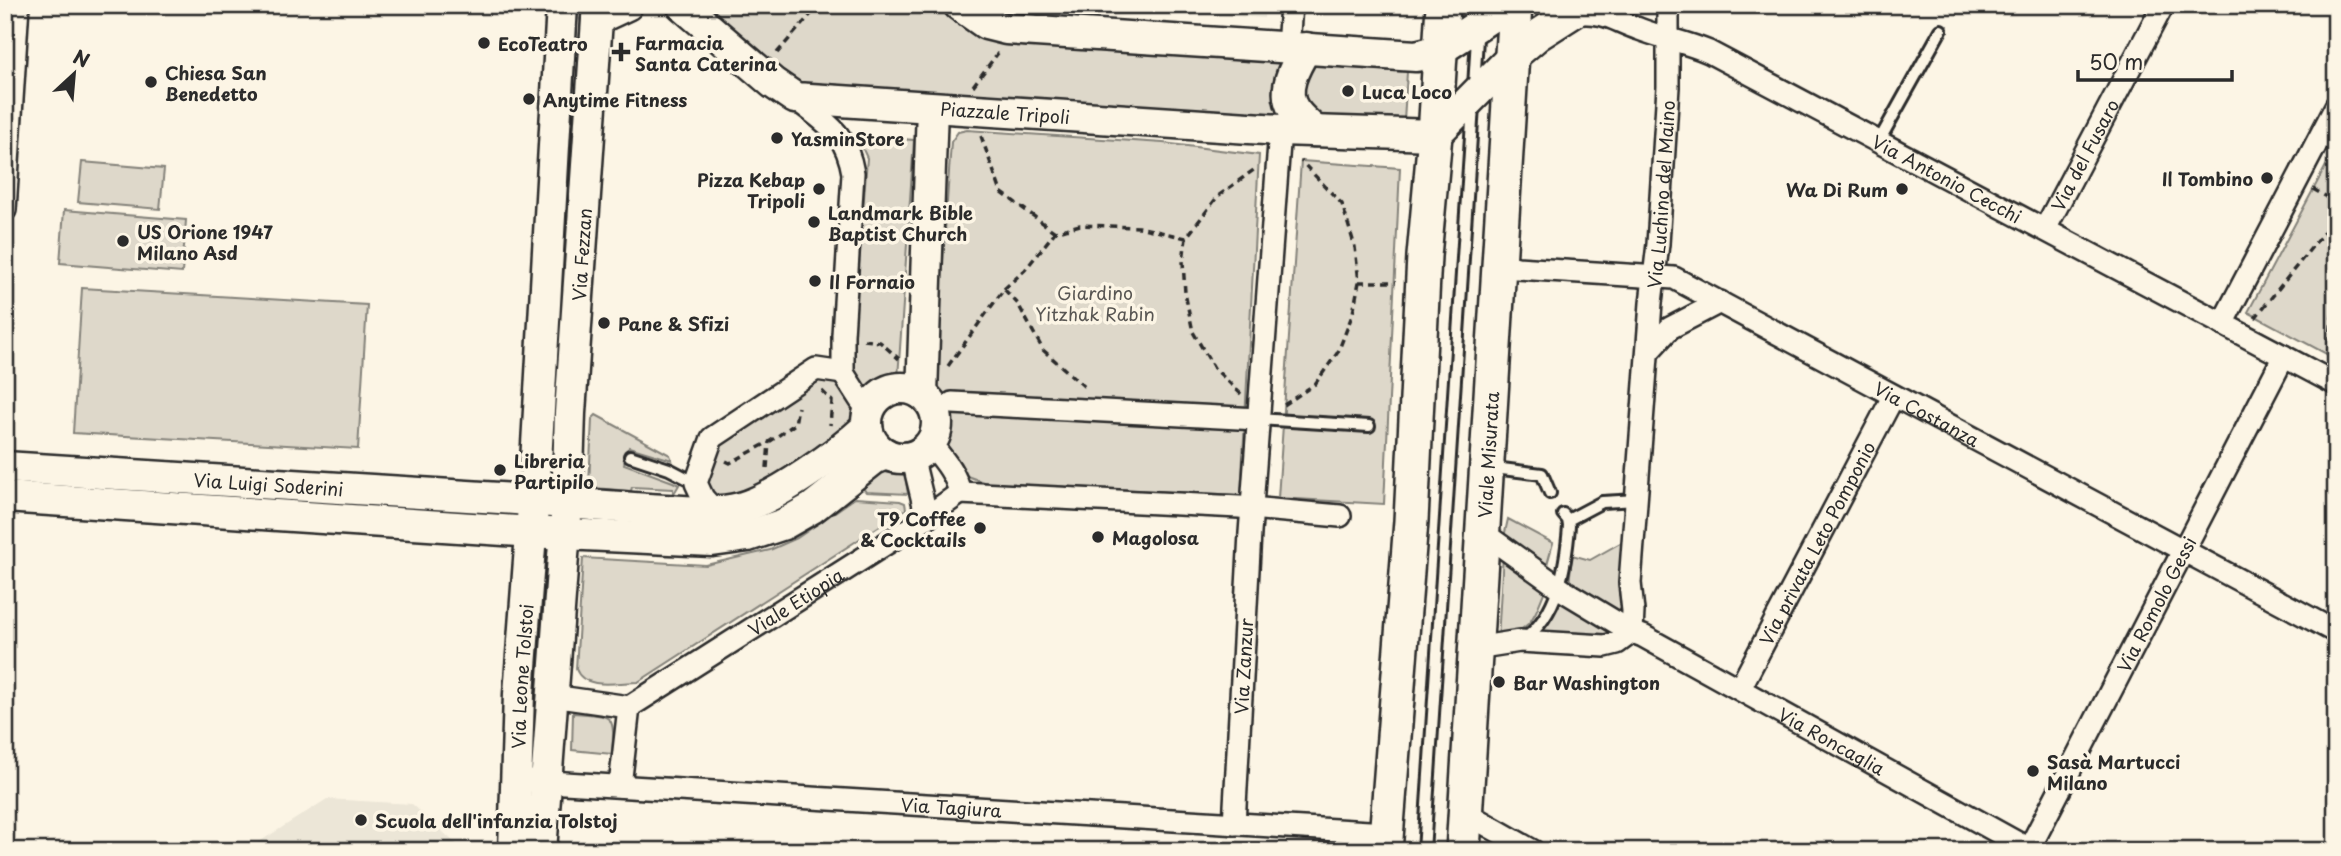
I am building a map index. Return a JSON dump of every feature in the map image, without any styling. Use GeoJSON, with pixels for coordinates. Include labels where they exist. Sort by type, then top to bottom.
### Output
{"type":"FeatureCollection","features":[{"type":"Feature","properties":{"kind":"main road"},"geometry":{"type":"LineString","coordinates":[[1386,842],[1411,521],[1422,282],[1443,5]]}},
{"type":"Feature","properties":{"kind":"main road"},"geometry":{"type":"LineString","coordinates":[[1512,57],[1515,5]]}},
{"type":"Feature","properties":{"kind":"main road","name":"Viale Misurata"},"geometry":{"type":"LineString","coordinates":[[1463,851],[1512,57]]}},
{"type":"Feature","properties":{"kind":"street"},"geometry":{"type":"LineString","coordinates":[[5,210],[18,5]]}},
{"type":"Feature","properties":{"kind":"street","name":"Via Fezzan"},"geometry":{"type":"LineString","coordinates":[[533,500],[562,5]]}},
{"type":"Feature","properties":{"kind":"street"},"geometry":{"type":"LineString","coordinates":[[597,12],[627,5]]}},
{"type":"Feature","properties":{"kind":"street"},"geometry":{"type":"LineString","coordinates":[[682,5],[773,83],[842,136],[853,173],[843,373],[816,369],[712,438],[696,483],[703,498],[716,512]]}},
{"type":"Feature","properties":{"kind":"street"},"geometry":{"type":"LineString","coordinates":[[1291,5],[1297,48],[1289,86],[1293,109],[1315,131]]}},
{"type":"Feature","properties":{"kind":"street"},"geometry":{"type":"LineString","coordinates":[[964,10],[986,24],[1006,29],[1416,56],[1440,50],[1479,15],[1509,5]]}},
{"type":"Feature","properties":{"kind":"street"},"geometry":{"type":"LineString","coordinates":[[1668,5],[1668,38]]}},
{"type":"Feature","properties":{"kind":"street","name":"Via del Fusaro"},"geometry":{"type":"LineString","coordinates":[[2045,229],[2163,5]]}},
{"type":"Feature","properties":{"kind":"street"},"geometry":{"type":"LineString","coordinates":[[1435,135],[1512,57],[1538,35],[1580,9]]}},
{"type":"Feature","properties":{"kind":"street","name":"Via Antonio Cecchi"},"geometry":{"type":"LineString","coordinates":[[1580,9],[1609,15],[1639,29],[1694,45],[1722,58],[2336,384]]}},
{"type":"Feature","properties":{"kind":"street","name":"Via Fezzan"},"geometry":{"type":"LineString","coordinates":[[567,503],[570,413],[597,12]]}},
{"type":"Feature","properties":{"kind":"street","name":"Via Luchino del Maino"},"geometry":{"type":"LineString","coordinates":[[1632,632],[1630,583],[1653,277],[1658,244],[1668,87],[1668,38]]}},
{"type":"Feature","properties":{"kind":"street"},"geometry":{"type":"LineString","coordinates":[[795,98],[932,108]]}},
{"type":"Feature","properties":{"kind":"street"},"geometry":{"type":"LineString","coordinates":[[2222,324],[2336,106]]}},
{"type":"Feature","properties":{"kind":"street","name":"Piazzale Tripoli"},"geometry":{"type":"LineString","coordinates":[[910,451],[936,430],[932,404],[922,394],[932,108],[1280,130],[1435,135]]}},
{"type":"Feature","properties":{"kind":"street"},"geometry":{"type":"LineString","coordinates":[[1252,508],[1280,130]]}},
{"type":"Feature","properties":{"kind":"street","name":"Via Costanza"},"geometry":{"type":"LineString","coordinates":[[1498,263],[1517,268],[1674,278],[2336,632]]}},
{"type":"Feature","properties":{"kind":"street"},"geometry":{"type":"LineString","coordinates":[[1648,352],[1670,328],[1720,302]]}},
{"type":"Feature","properties":{"kind":"street","name":"Via Romolo Gessi"},"geometry":{"type":"LineString","coordinates":[[2030,850],[2284,356]]}},
{"type":"Feature","properties":{"kind":"street","name":"Piazzale Tripoli"},"geometry":{"type":"LineString","coordinates":[[843,373],[869,417],[876,447],[910,451],[950,468],[958,482],[960,493]]}},
{"type":"Feature","properties":{"kind":"street"},"geometry":{"type":"LineString","coordinates":[[533,500],[716,512],[741,508],[766,499],[853,441],[882,393],[893,388],[906,388],[922,394]]}},
{"type":"Feature","properties":{"kind":"street","name":"Via privata Leto Pomponio"},"geometry":{"type":"LineString","coordinates":[[1740,688],[1893,397]]}},
{"type":"Feature","properties":{"kind":"street"},"geometry":{"type":"LineString","coordinates":[[953,403],[1258,419]]}},
{"type":"Feature","properties":{"kind":"street"},"geometry":{"type":"LineString","coordinates":[[531,530],[712,541],[748,536],[784,524],[813,508],[874,459],[910,451]]}},
{"type":"Feature","properties":{"kind":"street","name":"Piazzale Tripoli"},"geometry":{"type":"LineString","coordinates":[[910,451],[927,518]]}},
{"type":"Feature","properties":{"kind":"street","name":"Via Luigi Soderini"},"geometry":{"type":"LineString","coordinates":[[5,467],[533,500]]}},
{"type":"Feature","properties":{"kind":"street"},"geometry":{"type":"LineString","coordinates":[[960,493],[1252,508],[1340,516]]}},
{"type":"Feature","properties":{"kind":"street","name":"Viale Etiopia"},"geometry":{"type":"LineString","coordinates":[[629,707],[927,518],[960,493]]}},
{"type":"Feature","properties":{"kind":"street","name":"Via Luigi Soderini"},"geometry":{"type":"LineString","coordinates":[[5,497],[531,530]]}},
{"type":"Feature","properties":{"kind":"street","name":"Via Leone Tolstoi"},"geometry":{"type":"LineString","coordinates":[[533,500],[519,694],[541,851]]}},
{"type":"Feature","properties":{"kind":"street","name":"Via Leone Tolstoi"},"geometry":{"type":"LineString","coordinates":[[514,851],[552,696],[567,503]]}},
{"type":"Feature","properties":{"kind":"street","name":"Via Zanzur"},"geometry":{"type":"LineString","coordinates":[[1234,824],[1252,508]]}},
{"type":"Feature","properties":{"kind":"street","name":"Via Roncaglia"},"geometry":{"type":"LineString","coordinates":[[1482,532],[1558,587],[1632,632],[1740,688],[2030,850]]}},
{"type":"Feature","properties":{"kind":"street"},"geometry":{"type":"LineString","coordinates":[[1475,648],[1520,641],[1605,646],[1617,643],[1632,632]]}},
{"type":"Feature","properties":{"kind":"street"},"geometry":{"type":"LineString","coordinates":[[519,694],[629,707],[620,786]]}},
{"type":"Feature","properties":{"kind":"street","name":"Via Tagiura"},"geometry":{"type":"LineString","coordinates":[[531,781],[1234,824],[1386,842]]}},
{"type":"Feature","properties":{"kind":"street"},"geometry":{"type":"LineString","coordinates":[[1466,813],[1533,851]]}},
{"type":"Feature","properties":{"kind":"lane"},"geometry":{"type":"LineString","coordinates":[[1474,96],[1479,15]]}},
{"type":"Feature","properties":{"kind":"lane"},"geometry":{"type":"LineString","coordinates":[[1879,141],[1941,30]]}},
{"type":"Feature","properties":{"kind":"lane","name":"Viale Misurata"},"geometry":{"type":"LineString","coordinates":[[1424,851],[1474,96]]}},
{"type":"Feature","properties":{"kind":"lane"},"geometry":{"type":"LineString","coordinates":[[1258,419],[1369,426]]}},
{"type":"Feature","properties":{"kind":"lane"},"geometry":{"type":"LineString","coordinates":[[1487,446],[1502,469],[1542,474],[1550,493]]}},
{"type":"Feature","properties":{"kind":"lane"},"geometry":{"type":"LineString","coordinates":[[630,456],[669,469],[696,483]]}},
{"type":"Feature","properties":{"kind":"lane"},"geometry":{"type":"LineString","coordinates":[[1520,641],[1530,635],[1546,616],[1558,587],[1568,533],[1565,517],[1602,502],[1637,500]]}},
{"type":"Feature","properties":{"kind":"path"},"geometry":{"type":"LineString","coordinates":[[777,53],[819,5]]}},
{"type":"Feature","properties":{"kind":"path"},"geometry":{"type":"LineString","coordinates":[[971,88],[1003,45]]}},
{"type":"Feature","properties":{"kind":"path"},"geometry":{"type":"LineString","coordinates":[[981,134],[1001,192],[1055,232]]}},
{"type":"Feature","properties":{"kind":"path"},"geometry":{"type":"LineString","coordinates":[[1281,410],[1285,402],[1315,384],[1338,352],[1353,313],[1359,282],[1356,247],[1342,204],[1301,161]]}},
{"type":"Feature","properties":{"kind":"path"},"geometry":{"type":"LineString","coordinates":[[1245,398],[1214,368],[1193,332],[1185,293],[1183,261],[1186,238],[1219,196],[1256,169]]}},
{"type":"Feature","properties":{"kind":"path"},"geometry":{"type":"LineString","coordinates":[[2313,190],[2336,202]]}},
{"type":"Feature","properties":{"kind":"path"},"geometry":{"type":"LineString","coordinates":[[2255,318],[2336,217]]}},
{"type":"Feature","properties":{"kind":"path"},"geometry":{"type":"LineString","coordinates":[[945,371],[1004,289],[1025,270],[1055,232],[1080,225],[1139,227],[1186,238]]}},
{"type":"Feature","properties":{"kind":"path"},"geometry":{"type":"LineString","coordinates":[[1359,282],[1422,282]]}},
{"type":"Feature","properties":{"kind":"path"},"geometry":{"type":"LineString","coordinates":[[2329,355],[2336,285]]}},
{"type":"Feature","properties":{"kind":"path"},"geometry":{"type":"LineString","coordinates":[[1004,289],[1018,304],[1043,350],[1088,389]]}},
{"type":"Feature","properties":{"kind":"path"},"geometry":{"type":"LineString","coordinates":[[859,339],[880,342],[901,361]]}},
{"type":"Feature","properties":{"kind":"path"},"geometry":{"type":"LineString","coordinates":[[814,388],[821,390],[832,401],[830,435]]}},
{"type":"Feature","properties":{"kind":"path"},"geometry":{"type":"LineString","coordinates":[[720,460],[730,463],[795,424],[800,397]]}},
{"type":"Feature","properties":{"kind":"shaded area"},"geometry":{"type":"Polygon","coordinates":[[[1075,5],[1265,5],[1264,18],[1075,5]]]}},
{"type":"Feature","properties":{"kind":"shaded area","name":"Scuola dell'infanzia Tolstoj"},"geometry":{"type":"Polygon","coordinates":[[[327,799],[412,804],[464,851],[245,851],[327,799]]]}},
{"type":"Feature","properties":{"kind":"green space"},"geometry":{"type":"Polygon","coordinates":[[[696,5],[943,5],[983,39],[998,42],[1283,62],[1287,120],[1268,119],[1256,113],[790,82],[696,5]]]}},
{"type":"Feature","properties":{"kind":"green space"},"geometry":{"type":"Polygon","coordinates":[[[573,54],[582,54],[556,456],[547,456],[573,54]]]}},
{"type":"Feature","properties":{"kind":"green space"},"geometry":{"type":"Polygon","coordinates":[[[1312,65],[1407,72],[1404,121],[1308,115],[1298,74],[1312,65]]]}},
{"type":"Feature","properties":{"kind":"green space","name":"Giardino Yitzhak Rabin"},"geometry":{"type":"Polygon","coordinates":[[[967,130],[1163,143],[1259,155],[1241,495],[986,483],[967,476],[942,447],[942,412],[929,385],[937,350],[951,142],[958,132],[967,130]]]}},
{"type":"Feature","properties":{"kind":"green space"},"geometry":{"type":"Polygon","coordinates":[[[850,135],[914,140],[898,378],[882,381],[869,390],[864,388],[851,371],[867,158],[862,147],[850,135]]]}},
{"type":"Feature","properties":{"kind":"green space"},"geometry":{"type":"Polygon","coordinates":[[[2336,147],[2336,359],[2248,312],[2336,147]]]}},
{"type":"Feature","properties":{"kind":"green space"},"geometry":{"type":"Polygon","coordinates":[[[1301,161],[1400,168],[1384,504],[1278,498],[1301,161]]]}},
{"type":"Feature","properties":{"kind":"green space"},"geometry":{"type":"Polygon","coordinates":[[[82,162],[164,169],[160,209],[78,202],[82,162]]]}},
{"type":"Feature","properties":{"kind":"green space","name":"US Orione 1947 Milano Asd"},"geometry":{"type":"Polygon","coordinates":[[[64,210],[186,220],[182,273],[60,263],[64,210]]]}},
{"type":"Feature","properties":{"kind":"green space"},"geometry":{"type":"Polygon","coordinates":[[[82,288],[367,305],[358,449],[73,433],[82,288]]]}},
{"type":"Feature","properties":{"kind":"green space"},"geometry":{"type":"Polygon","coordinates":[[[820,379],[837,382],[853,406],[853,429],[728,505],[704,492],[718,445],[820,379]]]}},
{"type":"Feature","properties":{"kind":"green space"},"geometry":{"type":"Polygon","coordinates":[[[596,415],[670,455],[672,460],[629,447],[624,464],[679,485],[673,495],[673,489],[632,487],[631,491],[593,488],[589,485],[592,419],[596,415]]]}},
{"type":"Feature","properties":{"kind":"green space"},"geometry":{"type":"Polygon","coordinates":[[[884,466],[899,470],[905,475],[908,494],[866,492],[857,480],[884,466]]]}},
{"type":"Feature","properties":{"kind":"green space"},"geometry":{"type":"Polygon","coordinates":[[[855,498],[900,501],[905,503],[906,509],[638,682],[603,684],[580,676],[576,669],[583,558],[706,565],[770,550],[797,538],[855,498]]]}},
{"type":"Feature","properties":{"kind":"green space"},"geometry":{"type":"Polygon","coordinates":[[[1508,519],[1553,543],[1546,568],[1504,537],[1508,519]]]}},
{"type":"Feature","properties":{"kind":"green space"},"geometry":{"type":"Polygon","coordinates":[[[1622,542],[1619,595],[1626,605],[1624,617],[1569,585],[1572,555],[1590,560],[1622,542]]]}},
{"type":"Feature","properties":{"kind":"green space"},"geometry":{"type":"Polygon","coordinates":[[[1503,553],[1545,590],[1529,622],[1518,632],[1498,640],[1503,553]]]}},
{"type":"Feature","properties":{"kind":"green space"},"geometry":{"type":"Polygon","coordinates":[[[1558,595],[1618,632],[1613,636],[1543,634],[1558,595]]]}},
{"type":"Feature","properties":{"kind":"green space"},"geometry":{"type":"Polygon","coordinates":[[[573,713],[604,716],[609,719],[613,731],[612,754],[572,750],[573,713]]]}},
{"type":"Feature","properties":{"kind":"place","name":"EcoTeatro"},"geometry":{"type":"Point","coordinates":[484,43]}},
{"type":"Feature","properties":{"kind":"place","name":"Farmacia Santa Caterina"},"geometry":{"type":"Point","coordinates":[621,52]}},
{"type":"Feature","properties":{"kind":"place","name":"Chiesa San Benedetto"},"geometry":{"type":"Point","coordinates":[151,82]}},
{"type":"Feature","properties":{"kind":"place","name":"Luca Loco"},"geometry":{"type":"Point","coordinates":[1348,91]}},
{"type":"Feature","properties":{"kind":"place","name":"Anytime Fitness"},"geometry":{"type":"Point","coordinates":[529,99]}},
{"type":"Feature","properties":{"kind":"place","name":"YasminStore"},"geometry":{"type":"Point","coordinates":[777,138]}},
{"type":"Feature","properties":{"kind":"place","name":"Il Tombino"},"geometry":{"type":"Point","coordinates":[2267,178]}},
{"type":"Feature","properties":{"kind":"place","name":"Pizza Kebap Tripoli"},"geometry":{"type":"Point","coordinates":[819,189]}},
{"type":"Feature","properties":{"kind":"place","name":"Wa Di Rum"},"geometry":{"type":"Point","coordinates":[1902,189]}},
{"type":"Feature","properties":{"kind":"place","name":"Landmark Bible Baptist Church"},"geometry":{"type":"Point","coordinates":[814,222]}},
{"type":"Feature","properties":{"kind":"place","name":"US Orione 1947 Milano Asd"},"geometry":{"type":"Point","coordinates":[123,241]}},
{"type":"Feature","properties":{"kind":"place","name":"Il Fornaio"},"geometry":{"type":"Point","coordinates":[815,281]}},
{"type":"Feature","properties":{"kind":"place","name":"Pane & Sfizi"},"geometry":{"type":"Point","coordinates":[604,323]}},
{"type":"Feature","properties":{"kind":"place","name":"Libreria Partipilo"},"geometry":{"type":"Point","coordinates":[500,470]}},
{"type":"Feature","properties":{"kind":"place","name":"T9 Coffee & Cocktails"},"geometry":{"type":"Point","coordinates":[980,528]}},
{"type":"Feature","properties":{"kind":"place","name":"Magolosa"},"geometry":{"type":"Point","coordinates":[1098,537]}},
{"type":"Feature","properties":{"kind":"place","name":"Bar Washington"},"geometry":{"type":"Point","coordinates":[1499,682]}},
{"type":"Feature","properties":{"kind":"place","name":"Sasà Martucci Milano"},"geometry":{"type":"Point","coordinates":[2033,771]}},
{"type":"Feature","properties":{"kind":"place","name":"Scuola dell'infanzia Tolstoj"},"geometry":{"type":"Point","coordinates":[361,820]}}]}
